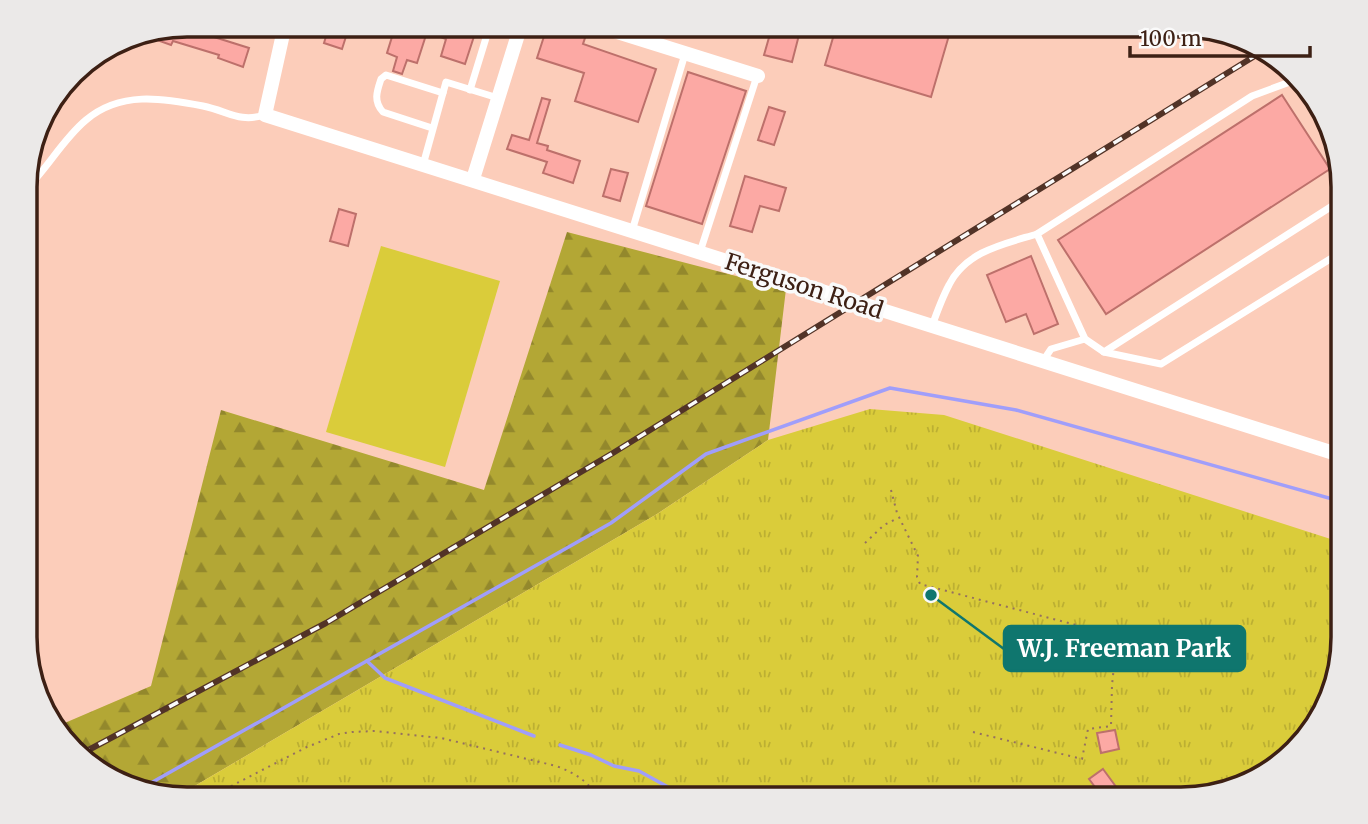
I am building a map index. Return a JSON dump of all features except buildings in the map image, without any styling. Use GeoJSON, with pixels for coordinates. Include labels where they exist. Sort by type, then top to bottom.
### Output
{"type":"FeatureCollection","features":[{"type":"Feature","properties":{"kind":"street"},"geometry":{"type":"LineString","coordinates":[[265,115],[282,37]]}},
{"type":"Feature","properties":{"kind":"street"},"geometry":{"type":"LineString","coordinates":[[473,179],[517,37]]}},
{"type":"Feature","properties":{"kind":"street"},"geometry":{"type":"LineString","coordinates":[[637,37],[758,76]]}},
{"type":"Feature","properties":{"kind":"street","name":"Ferguson Road"},"geometry":{"type":"LineString","coordinates":[[265,115],[1331,452]]}},
{"type":"Feature","properties":{"kind":"lane"},"geometry":{"type":"LineString","coordinates":[[470,90],[486,37]]}},
{"type":"Feature","properties":{"kind":"lane"},"geometry":{"type":"LineString","coordinates":[[632,231],[686,52]]}},
{"type":"Feature","properties":{"kind":"lane"},"geometry":{"type":"LineString","coordinates":[[432,128],[383,111],[377,106],[376,97],[381,79],[386,75],[443,93]]}},
{"type":"Feature","properties":{"kind":"lane"},"geometry":{"type":"LineString","coordinates":[[700,252],[758,76]]}},
{"type":"Feature","properties":{"kind":"lane"},"geometry":{"type":"LineString","coordinates":[[424,164],[446,82],[498,99]]}},
{"type":"Feature","properties":{"kind":"lane"},"geometry":{"type":"LineString","coordinates":[[932,326],[950,282],[966,263],[984,251],[1037,234],[1252,96],[1288,82]]}},
{"type":"Feature","properties":{"kind":"lane"},"geometry":{"type":"LineString","coordinates":[[38,176],[86,120],[118,103],[136,98],[165,98],[251,119],[265,115]]}},
{"type":"Feature","properties":{"kind":"lane"},"geometry":{"type":"LineString","coordinates":[[1104,352],[1331,207]]}},
{"type":"Feature","properties":{"kind":"lane"},"geometry":{"type":"LineString","coordinates":[[1037,234],[1085,339],[1104,352],[1161,364],[1331,258]]}},
{"type":"Feature","properties":{"kind":"lane"},"geometry":{"type":"LineString","coordinates":[[1043,362],[1051,349],[1085,339]]}},
{"type":"Feature","properties":{"kind":"path"},"geometry":{"type":"LineString","coordinates":[[891,490],[899,517],[918,556],[917,577],[920,584],[1141,642]]}},
{"type":"Feature","properties":{"kind":"path"},"geometry":{"type":"LineString","coordinates":[[865,543],[884,525],[899,517]]}},
{"type":"Feature","properties":{"kind":"path"},"geometry":{"type":"LineString","coordinates":[[973,732],[1082,759],[1088,729],[1111,726],[1112,685],[1118,636]]}},
{"type":"Feature","properties":{"kind":"path"},"geometry":{"type":"LineString","coordinates":[[230,787],[323,740],[352,732],[375,731],[441,738],[556,766],[571,771],[590,787]]}},
{"type":"Feature","properties":{"kind":"green space"},"geometry":{"type":"Polygon","coordinates":[[[567,232],[786,289],[768,440],[657,514],[193,787],[167,786],[129,776],[95,756],[64,723],[151,686],[221,410],[484,490],[567,232]]]}},
{"type":"Feature","properties":{"kind":"green space"},"geometry":{"type":"Polygon","coordinates":[[[381,246],[500,281],[445,467],[326,432],[381,246]]]}},
{"type":"Feature","properties":{"kind":"green space"},"geometry":{"type":"Polygon","coordinates":[[[870,409],[944,415],[1331,539],[1331,647],[1320,695],[1300,729],[1273,756],[1248,772],[1191,787],[193,787],[657,514],[768,440],[870,409]]]}},
{"type":"Feature","properties":{"kind":"waterway"},"geometry":{"type":"LineString","coordinates":[[151,783],[611,523],[706,454],[890,388],[1016,410],[1331,499]]}},
{"type":"Feature","properties":{"kind":"waterway"},"geometry":{"type":"LineString","coordinates":[[367,661],[385,678],[534,736]]}},
{"type":"Feature","properties":{"kind":"waterway"},"geometry":{"type":"LineString","coordinates":[[560,745],[614,766],[639,771],[668,787]]}},
{"type":"Feature","properties":{"kind":"railway"},"geometry":{"type":"LineString","coordinates":[[89,750],[326,623],[613,453],[1254,56]]}},
{"type":"Feature","properties":{"kind":"place","name":"W.J. Freeman Park"},"geometry":{"type":"Point","coordinates":[931,595]}}]}
